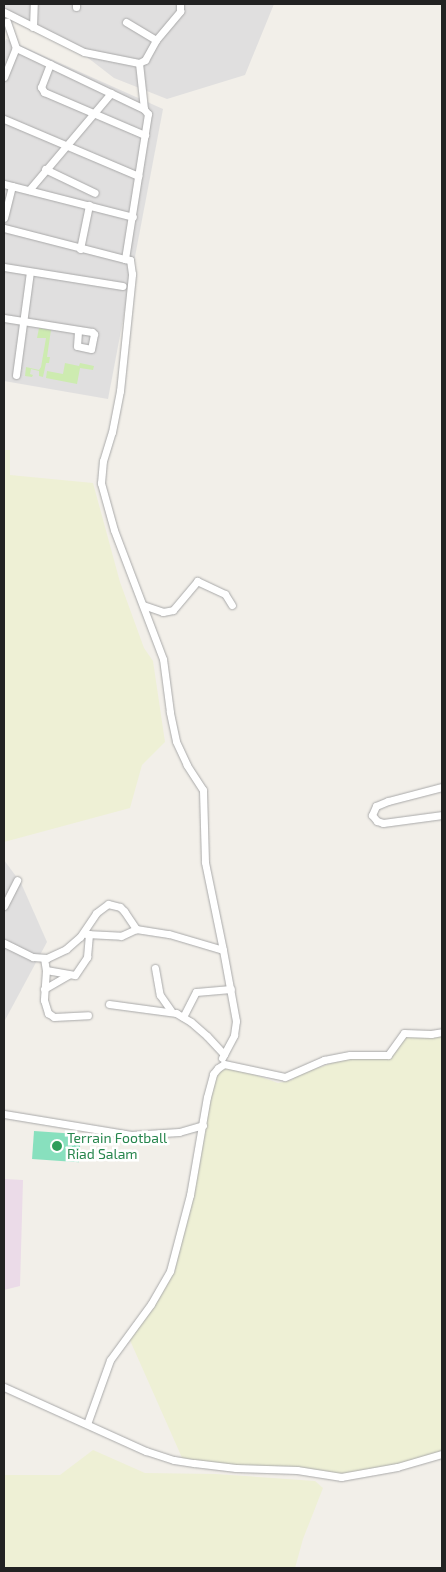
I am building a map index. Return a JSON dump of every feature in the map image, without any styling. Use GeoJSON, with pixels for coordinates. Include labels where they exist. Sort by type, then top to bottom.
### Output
{"type":"FeatureCollection","features":[{"type":"Feature","properties":{"kind":"street"},"geometry":{"type":"LineString","coordinates":[[33,26],[34,4]]}},
{"type":"Feature","properties":{"kind":"street"},"geometry":{"type":"LineString","coordinates":[[6,16],[33,26],[84,52],[139,63],[145,60],[156,40],[180,11],[180,4]]}},
{"type":"Feature","properties":{"kind":"street"},"geometry":{"type":"LineString","coordinates":[[4,29],[6,16]]}},
{"type":"Feature","properties":{"kind":"street"},"geometry":{"type":"LineString","coordinates":[[4,77],[16,48],[6,16]]}},
{"type":"Feature","properties":{"kind":"street"},"geometry":{"type":"LineString","coordinates":[[126,22],[156,40]]}},
{"type":"Feature","properties":{"kind":"street"},"geometry":{"type":"LineString","coordinates":[[16,48],[144,109],[148,114],[125,259]]}},
{"type":"Feature","properties":{"kind":"street"},"geometry":{"type":"LineString","coordinates":[[139,63],[144,109]]}},
{"type":"Feature","properties":{"kind":"street"},"geometry":{"type":"LineString","coordinates":[[50,64],[42,90],[144,134]]}},
{"type":"Feature","properties":{"kind":"street"},"geometry":{"type":"LineString","coordinates":[[29,190],[111,93]]}},
{"type":"Feature","properties":{"kind":"street"},"geometry":{"type":"LineString","coordinates":[[4,119],[138,176]]}},
{"type":"Feature","properties":{"kind":"street"},"geometry":{"type":"LineString","coordinates":[[45,169],[95,193]]}},
{"type":"Feature","properties":{"kind":"street"},"geometry":{"type":"LineString","coordinates":[[4,184],[133,217]]}},
{"type":"Feature","properties":{"kind":"street"},"geometry":{"type":"LineString","coordinates":[[4,218],[12,186]]}},
{"type":"Feature","properties":{"kind":"street"},"geometry":{"type":"LineString","coordinates":[[80,249],[89,205]]}},
{"type":"Feature","properties":{"kind":"street"},"geometry":{"type":"LineString","coordinates":[[4,228],[80,249],[130,260],[132,266],[129,312],[118,401],[103,461],[101,484],[114,530],[163,659],[176,741],[187,765],[203,790],[205,862],[231,990],[236,1029],[218,1068]]}},
{"type":"Feature","properties":{"kind":"street"},"geometry":{"type":"LineString","coordinates":[[4,267],[122,286]]}},
{"type":"Feature","properties":{"kind":"street"},"geometry":{"type":"LineString","coordinates":[[16,375],[30,272]]}},
{"type":"Feature","properties":{"kind":"street"},"geometry":{"type":"LineString","coordinates":[[4,318],[78,330]]}},
{"type":"Feature","properties":{"kind":"street"},"geometry":{"type":"LineString","coordinates":[[143,605],[163,612],[173,610],[197,581],[225,594],[232,605]]}},
{"type":"Feature","properties":{"kind":"street"},"geometry":{"type":"LineString","coordinates":[[442,787],[388,800],[374,808],[372,815],[377,821],[383,823],[442,815]]}},
{"type":"Feature","properties":{"kind":"street"},"geometry":{"type":"LineString","coordinates":[[4,906],[17,880]]}},
{"type":"Feature","properties":{"kind":"street"},"geometry":{"type":"LineString","coordinates":[[4,944],[33,958],[44,958],[66,949],[86,934],[101,907],[108,904],[120,907],[136,929]]}},
{"type":"Feature","properties":{"kind":"street"},"geometry":{"type":"LineString","coordinates":[[86,934],[122,936],[136,929],[169,934],[223,950]]}},
{"type":"Feature","properties":{"kind":"street"},"geometry":{"type":"LineString","coordinates":[[46,970],[75,975],[84,966],[88,954],[86,934]]}},
{"type":"Feature","properties":{"kind":"street"},"geometry":{"type":"LineString","coordinates":[[44,958],[46,970],[44,989],[46,1007],[51,1016],[88,1015]]}},
{"type":"Feature","properties":{"kind":"street"},"geometry":{"type":"LineString","coordinates":[[155,968],[160,995],[171,1011]]}},
{"type":"Feature","properties":{"kind":"street"},"geometry":{"type":"LineString","coordinates":[[44,989],[68,975]]}},
{"type":"Feature","properties":{"kind":"street"},"geometry":{"type":"LineString","coordinates":[[183,1017],[196,992],[231,990]]}},
{"type":"Feature","properties":{"kind":"street"},"geometry":{"type":"LineString","coordinates":[[109,1004],[171,1011],[183,1017],[207,1036],[224,1054]]}},
{"type":"Feature","properties":{"kind":"street"},"geometry":{"type":"LineString","coordinates":[[87,1424],[110,1360],[151,1304],[170,1271],[190,1195],[213,1074],[218,1068],[224,1064],[285,1077],[324,1060],[350,1055],[386,1056],[404,1033],[430,1034],[442,1032]]}},
{"type":"Feature","properties":{"kind":"street"},"geometry":{"type":"LineString","coordinates":[[4,1114],[131,1135],[179,1132],[203,1125]]}},
{"type":"Feature","properties":{"kind":"street"},"geometry":{"type":"LineString","coordinates":[[4,1387],[146,1451],[174,1460],[236,1468],[297,1470],[336,1477],[397,1467],[442,1454]]}},
{"type":"Feature","properties":{"kind":"shaded area"},"geometry":{"type":"Polygon","coordinates":[[[4,4],[274,4],[245,75],[167,99],[114,78],[83,54],[28,28],[5,14],[4,16],[4,4]]]}},
{"type":"Feature","properties":{"kind":"shaded area"},"geometry":{"type":"Polygon","coordinates":[[[6,39],[163,109],[108,399],[4,381],[4,44],[6,39]]]}},
{"type":"Feature","properties":{"kind":"shaded area"},"geometry":{"type":"Polygon","coordinates":[[[4,860],[21,883],[47,942],[4,1022],[4,860]]]}},
{"type":"Feature","properties":{"kind":"shaded area"},"geometry":{"type":"Polygon","coordinates":[[[4,1179],[23,1180],[20,1286],[4,1290],[4,1179]]]}},
{"type":"Feature","properties":{"kind":"green space"},"geometry":{"type":"Polygon","coordinates":[[[39,328],[51,330],[47,357],[50,357],[49,363],[46,363],[43,377],[39,376],[39,371],[31,369],[30,374],[33,375],[32,377],[25,376],[26,367],[39,370],[41,367],[46,338],[37,338],[39,328]]]}},
{"type":"Feature","properties":{"kind":"green space"},"geometry":{"type":"Polygon","coordinates":[[[65,363],[79,366],[80,363],[94,366],[93,370],[80,368],[77,384],[46,378],[47,371],[63,374],[65,363]]]}},
{"type":"Feature","properties":{"kind":"green space"},"geometry":{"type":"Polygon","coordinates":[[[4,450],[10,450],[10,475],[93,483],[120,582],[144,648],[153,661],[165,742],[142,765],[130,808],[4,842],[4,450]]]}},
{"type":"Feature","properties":{"kind":"green space"},"geometry":{"type":"Polygon","coordinates":[[[442,1032],[442,1455],[341,1478],[183,1460],[129,1338],[175,1271],[213,1076],[224,1064],[278,1083],[292,1080],[301,1069],[321,1067],[353,1055],[388,1055],[406,1033],[442,1032]]]}},
{"type":"Feature","properties":{"kind":"green space","name":"Terrain Football Riad Salam"},"geometry":{"type":"Polygon","coordinates":[[[34,1131],[81,1134],[79,1162],[32,1159],[34,1131]]]}},
{"type":"Feature","properties":{"kind":"green space"},"geometry":{"type":"Polygon","coordinates":[[[93,1450],[145,1473],[216,1474],[315,1481],[323,1488],[303,1539],[295,1568],[4,1568],[4,1475],[60,1475],[93,1450]]]}},
{"type":"Feature","properties":{"kind":"place","name":"Terrain Football Riad Salam"},"geometry":{"type":"Point","coordinates":[57,1146]}}]}
